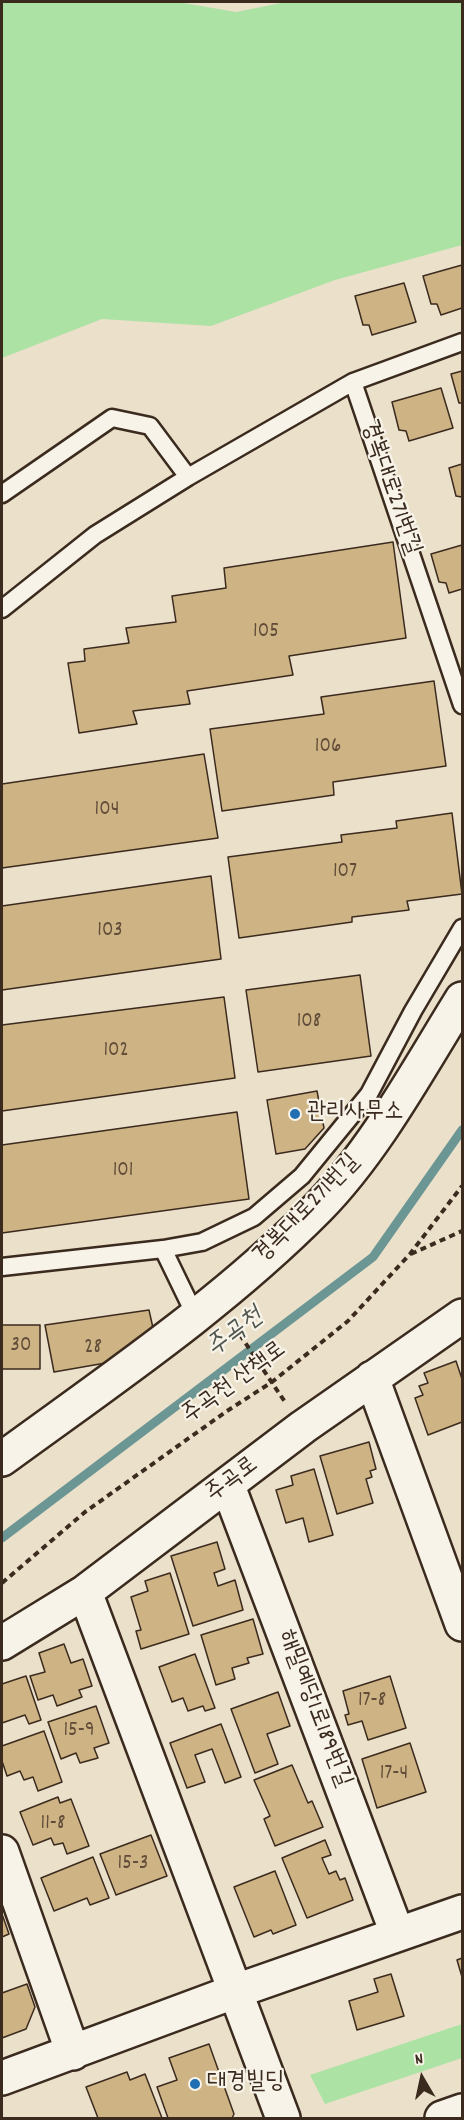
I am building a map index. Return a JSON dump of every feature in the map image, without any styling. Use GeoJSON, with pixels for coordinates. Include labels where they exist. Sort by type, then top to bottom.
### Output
{"type":"FeatureCollection","features":[{"type":"Feature","properties":{"kind":"street","name":"경복대로271번길"},"geometry":{"type":"LineString","coordinates":[[2,1459],[207,1309],[319,1207],[366,1152],[462,999]]}},
{"type":"Feature","properties":{"kind":"street","name":"주곡로"},"geometry":{"type":"LineString","coordinates":[[2,1643],[86,1592],[303,1427],[462,1316]]}},
{"type":"Feature","properties":{"kind":"street"},"geometry":{"type":"LineString","coordinates":[[372,1378],[462,1624]]}},
{"type":"Feature","properties":{"kind":"street","name":"해밀예당1로189번길"},"geometry":{"type":"LineString","coordinates":[[228,1486],[397,1933]]}},
{"type":"Feature","properties":{"kind":"street"},"geometry":{"type":"LineString","coordinates":[[86,1592],[283,2118]]}},
{"type":"Feature","properties":{"kind":"street"},"geometry":{"type":"LineString","coordinates":[[2,1852],[73,2053]]}},
{"type":"Feature","properties":{"kind":"street"},"geometry":{"type":"LineString","coordinates":[[2,2078],[236,1991],[462,1912]]}},
{"type":"Feature","properties":{"kind":"street"},"geometry":{"type":"LineString","coordinates":[[442,2118],[462,2111]]}},
{"type":"Feature","properties":{"kind":"lane"},"geometry":{"type":"LineString","coordinates":[[2,609],[95,535],[188,477],[353,382],[462,342]]}},
{"type":"Feature","properties":{"kind":"lane","name":"경복대로271번길"},"geometry":{"type":"LineString","coordinates":[[353,382],[462,705]]}},
{"type":"Feature","properties":{"kind":"lane"},"geometry":{"type":"LineString","coordinates":[[2,494],[112,418],[150,426],[188,477]]}},
{"type":"Feature","properties":{"kind":"lane","name":"경복대로271번길"},"geometry":{"type":"LineString","coordinates":[[2,1267],[163,1249],[201,1242],[254,1217],[302,1176],[369,1094],[413,1011],[462,928]]}},
{"type":"Feature","properties":{"kind":"lane"},"geometry":{"type":"LineString","coordinates":[[163,1249],[207,1309]]}},
{"type":"Feature","properties":{"kind":"path","name":"주곡천 산책로"},"geometry":{"type":"LineString","coordinates":[[2,1583],[85,1512],[272,1382],[348,1321],[410,1254],[462,1186]]}},
{"type":"Feature","properties":{"kind":"path"},"geometry":{"type":"LineString","coordinates":[[410,1254],[462,1231]]}},
{"type":"Feature","properties":{"kind":"path"},"geometry":{"type":"LineString","coordinates":[[207,1309],[272,1382]]}},
{"type":"Feature","properties":{"kind":"green space"},"geometry":{"type":"Polygon","coordinates":[[[2,2],[178,2],[236,12],[286,2],[462,2],[462,245],[335,280],[211,326],[102,319],[2,358],[2,2]]]}},
{"type":"Feature","properties":{"kind":"green space"},"geometry":{"type":"Polygon","coordinates":[[[462,2024],[462,2058],[325,2104],[310,2075],[462,2024]]]}},
{"type":"Feature","properties":{"kind":"building"},"geometry":{"type":"Polygon","coordinates":[[[462,265],[462,308],[441,315],[437,304],[431,304],[423,276],[462,265]]]}},
{"type":"Feature","properties":{"kind":"building"},"geometry":{"type":"Polygon","coordinates":[[[404,283],[416,322],[372,335],[369,325],[363,325],[355,296],[404,283]]]}},
{"type":"Feature","properties":{"kind":"building"},"geometry":{"type":"Polygon","coordinates":[[[462,371],[462,403],[459,403],[451,374],[462,371]]]}},
{"type":"Feature","properties":{"kind":"building"},"geometry":{"type":"Polygon","coordinates":[[[441,388],[453,428],[409,441],[406,431],[399,430],[392,402],[441,388]]]}},
{"type":"Feature","properties":{"kind":"building"},"geometry":{"type":"Polygon","coordinates":[[[462,464],[462,497],[456,496],[449,468],[462,464]]]}},
{"type":"Feature","properties":{"kind":"building"},"geometry":{"type":"Polygon","coordinates":[[[393,542],[406,638],[289,656],[293,675],[187,691],[190,704],[133,711],[137,724],[79,733],[68,663],[85,661],[84,649],[129,643],[126,628],[176,622],[172,596],[226,588],[224,568],[393,542]]]}},
{"type":"Feature","properties":{"kind":"building"},"geometry":{"type":"Polygon","coordinates":[[[462,545],[462,589],[449,593],[446,583],[439,582],[431,554],[462,545]]]}},
{"type":"Feature","properties":{"kind":"building"},"geometry":{"type":"Polygon","coordinates":[[[434,681],[446,766],[333,782],[334,795],[222,811],[210,729],[324,714],[321,697],[434,681]]]}},
{"type":"Feature","properties":{"kind":"building"},"geometry":{"type":"Polygon","coordinates":[[[204,754],[218,838],[2,868],[2,784],[204,754]]]}},
{"type":"Feature","properties":{"kind":"building"},"geometry":{"type":"Polygon","coordinates":[[[452,813],[462,894],[407,901],[409,910],[352,917],[352,922],[239,938],[228,857],[342,842],[341,835],[397,828],[396,821],[452,813]]]}},
{"type":"Feature","properties":{"kind":"building"},"geometry":{"type":"Polygon","coordinates":[[[211,876],[221,959],[2,990],[2,906],[211,876]]]}},
{"type":"Feature","properties":{"kind":"building"},"geometry":{"type":"Polygon","coordinates":[[[360,975],[371,1056],[258,1072],[246,990],[360,975]]]}},
{"type":"Feature","properties":{"kind":"building"},"geometry":{"type":"Polygon","coordinates":[[[224,997],[235,1078],[2,1111],[2,1025],[224,997]]]}},
{"type":"Feature","properties":{"kind":"building","name":"관리사무소"},"geometry":{"type":"Polygon","coordinates":[[[317,1091],[324,1128],[305,1149],[276,1154],[267,1100],[317,1091]]]}},
{"type":"Feature","properties":{"kind":"building"},"geometry":{"type":"Polygon","coordinates":[[[237,1112],[249,1199],[2,1233],[2,1145],[237,1112]]]}},
{"type":"Feature","properties":{"kind":"building"},"geometry":{"type":"Polygon","coordinates":[[[149,1310],[155,1337],[117,1361],[54,1372],[45,1325],[149,1310]]]}},
{"type":"Feature","properties":{"kind":"building"},"geometry":{"type":"Polygon","coordinates":[[[2,1325],[40,1325],[40,1369],[2,1369],[2,1325]]]}},
{"type":"Feature","properties":{"kind":"building"},"geometry":{"type":"Polygon","coordinates":[[[456,1361],[462,1379],[462,1422],[428,1435],[415,1398],[423,1395],[419,1386],[428,1383],[424,1373],[456,1361]]]}},
{"type":"Feature","properties":{"kind":"building"},"geometry":{"type":"Polygon","coordinates":[[[369,1442],[376,1469],[370,1471],[372,1477],[366,1479],[373,1503],[337,1514],[320,1456],[369,1442]]]}},
{"type":"Feature","properties":{"kind":"building"},"geometry":{"type":"Polygon","coordinates":[[[314,1469],[333,1535],[309,1542],[303,1518],[286,1523],[276,1490],[293,1485],[291,1476],[314,1469]]]}},
{"type":"Feature","properties":{"kind":"building"},"geometry":{"type":"Polygon","coordinates":[[[217,1542],[225,1569],[214,1573],[218,1586],[235,1580],[243,1610],[193,1626],[171,1556],[217,1542]]]}},
{"type":"Feature","properties":{"kind":"building"},"geometry":{"type":"Polygon","coordinates":[[[170,1573],[189,1634],[141,1649],[136,1631],[141,1630],[131,1597],[148,1591],[145,1581],[170,1573]]]}},
{"type":"Feature","properties":{"kind":"building"},"geometry":{"type":"Polygon","coordinates":[[[253,1619],[263,1654],[247,1658],[249,1663],[232,1668],[235,1679],[216,1685],[201,1635],[253,1619]]]}},
{"type":"Feature","properties":{"kind":"building"},"geometry":{"type":"Polygon","coordinates":[[[64,1644],[71,1663],[83,1659],[92,1686],[79,1690],[82,1697],[57,1706],[53,1695],[38,1700],[30,1676],[45,1672],[39,1653],[64,1644]]]}},
{"type":"Feature","properties":{"kind":"building"},"geometry":{"type":"Polygon","coordinates":[[[195,1654],[215,1708],[205,1711],[203,1706],[188,1711],[183,1698],[172,1702],[159,1667],[195,1654]]]}},
{"type":"Feature","properties":{"kind":"building"},"geometry":{"type":"Polygon","coordinates":[[[26,1676],[41,1720],[29,1724],[25,1715],[2,1723],[2,1684],[26,1676]]]}},
{"type":"Feature","properties":{"kind":"building"},"geometry":{"type":"Polygon","coordinates":[[[390,1676],[406,1728],[368,1740],[362,1721],[348,1725],[345,1715],[349,1714],[343,1691],[390,1676]]]}},
{"type":"Feature","properties":{"kind":"building"},"geometry":{"type":"Polygon","coordinates":[[[278,1692],[290,1726],[267,1734],[278,1764],[255,1773],[231,1709],[278,1692]]]}},
{"type":"Feature","properties":{"kind":"building"},"geometry":{"type":"Polygon","coordinates":[[[96,1706],[109,1743],[94,1748],[98,1758],[80,1763],[76,1753],[61,1759],[48,1722],[96,1706]]]}},
{"type":"Feature","properties":{"kind":"building"},"geometry":{"type":"Polygon","coordinates":[[[221,1724],[241,1777],[225,1783],[212,1749],[195,1755],[205,1782],[187,1788],[170,1743],[221,1724]]]}},
{"type":"Feature","properties":{"kind":"building"},"geometry":{"type":"Polygon","coordinates":[[[44,1731],[62,1782],[38,1791],[33,1777],[24,1780],[20,1771],[7,1776],[2,1761],[2,1746],[44,1731]]]}},
{"type":"Feature","properties":{"kind":"building"},"geometry":{"type":"Polygon","coordinates":[[[410,1743],[426,1792],[377,1808],[362,1759],[410,1743]]]}},
{"type":"Feature","properties":{"kind":"building"},"geometry":{"type":"Polygon","coordinates":[[[292,1765],[308,1803],[312,1801],[323,1827],[275,1846],[264,1819],[270,1816],[254,1780],[292,1765]]]}},
{"type":"Feature","properties":{"kind":"building"},"geometry":{"type":"Polygon","coordinates":[[[58,1797],[60,1803],[71,1799],[89,1846],[67,1854],[63,1843],[54,1845],[51,1838],[33,1845],[20,1812],[58,1797]]]}},
{"type":"Feature","properties":{"kind":"building"},"geometry":{"type":"Polygon","coordinates":[[[151,1835],[167,1876],[116,1895],[100,1854],[151,1835]]]}},
{"type":"Feature","properties":{"kind":"building"},"geometry":{"type":"Polygon","coordinates":[[[325,1840],[331,1855],[322,1858],[329,1874],[336,1871],[340,1880],[345,1878],[353,1900],[307,1918],[282,1858],[325,1840]]]}},
{"type":"Feature","properties":{"kind":"building"},"geometry":{"type":"Polygon","coordinates":[[[93,1857],[109,1898],[90,1905],[87,1898],[54,1911],[41,1878],[93,1857]]]}},
{"type":"Feature","properties":{"kind":"building"},"geometry":{"type":"Polygon","coordinates":[[[275,1871],[296,1925],[273,1934],[271,1930],[254,1937],[234,1887],[275,1871]]]}},
{"type":"Feature","properties":{"kind":"building"},"geometry":{"type":"Polygon","coordinates":[[[2,1914],[9,1934],[2,1937],[2,1914]]]}},
{"type":"Feature","properties":{"kind":"building"},"geometry":{"type":"Polygon","coordinates":[[[462,1958],[462,1977],[457,1960],[462,1958]]]}},
{"type":"Feature","properties":{"kind":"building"},"geometry":{"type":"Polygon","coordinates":[[[391,1974],[404,2016],[357,2030],[349,2001],[378,1992],[374,1979],[391,1974]]]}},
{"type":"Feature","properties":{"kind":"building"},"geometry":{"type":"Polygon","coordinates":[[[27,1984],[35,2007],[26,2029],[2,2038],[2,1993],[27,1984]]]}},
{"type":"Feature","properties":{"kind":"building","name":"대경빌딩"},"geometry":{"type":"Polygon","coordinates":[[[209,2044],[234,2114],[232,2118],[168,2118],[157,2087],[177,2080],[169,2058],[209,2044]]]}},
{"type":"Feature","properties":{"kind":"building"},"geometry":{"type":"Polygon","coordinates":[[[127,2072],[130,2080],[145,2074],[162,2118],[98,2118],[86,2087],[127,2072]]]}},
{"type":"Feature","properties":{"kind":"waterway","name":"주곡천"},"geometry":{"type":"LineString","coordinates":[[2,1538],[373,1257],[462,1130]]}},
{"type":"Feature","properties":{"kind":"place","name":"관리사무소"},"geometry":{"type":"Point","coordinates":[295,1114]}},
{"type":"Feature","properties":{"kind":"place","name":"대경빌딩"},"geometry":{"type":"Point","coordinates":[195,2084]}}]}
